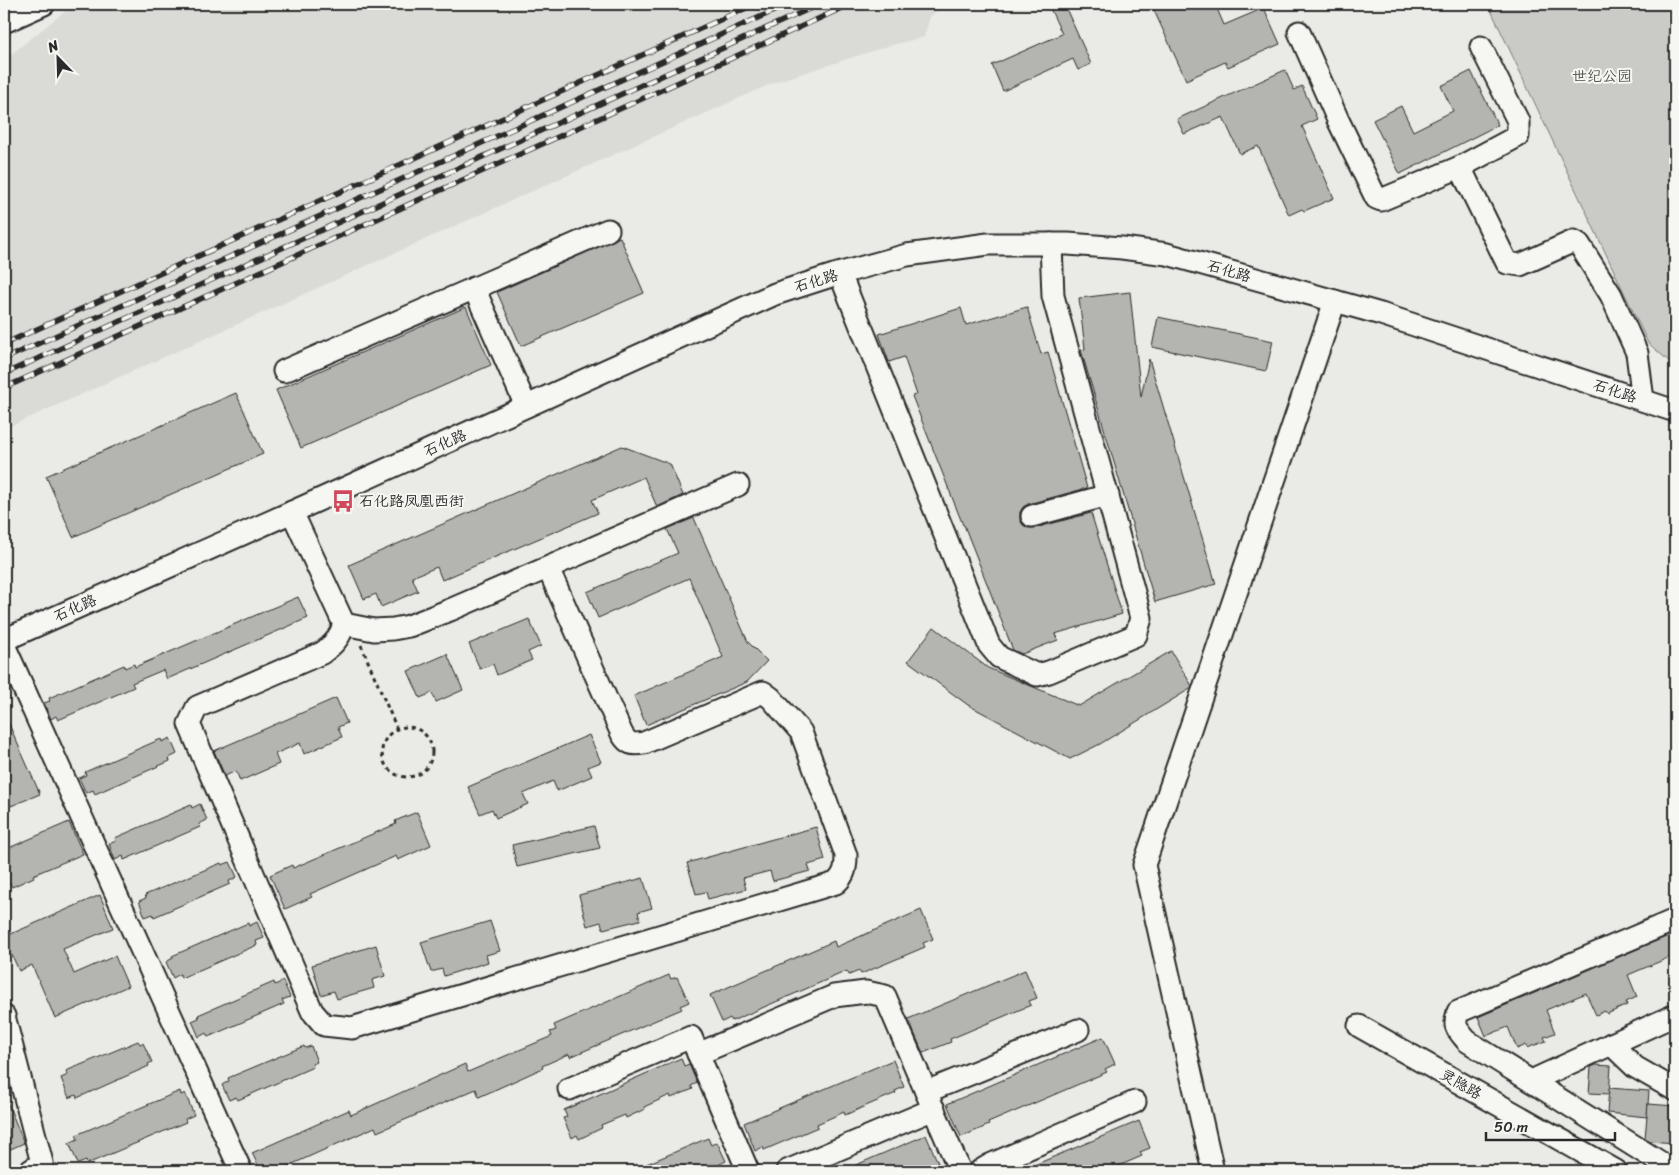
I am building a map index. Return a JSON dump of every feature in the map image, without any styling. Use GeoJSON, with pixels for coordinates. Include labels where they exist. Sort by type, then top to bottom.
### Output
{"type":"FeatureCollection","features":[{"type":"Feature","properties":{"kind":"street"},"geometry":{"type":"LineString","coordinates":[[4,22],[44,4]]}},
{"type":"Feature","properties":{"kind":"street"},"geometry":{"type":"LineString","coordinates":[[1300,32],[1338,120],[1376,198],[1381,200],[1460,167],[1518,136],[1518,121],[1481,47]]}},
{"type":"Feature","properties":{"kind":"street"},"geometry":{"type":"LineString","coordinates":[[1460,167],[1507,263],[1520,265],[1574,241],[1579,244],[1611,295],[1638,353],[1643,400]]}},
{"type":"Feature","properties":{"kind":"street"},"geometry":{"type":"LineString","coordinates":[[284,372],[608,230]]}},
{"type":"Feature","properties":{"kind":"street","name":"石化路"},"geometry":{"type":"LineString","coordinates":[[4,640],[775,294],[907,255],[988,244],[1051,244],[1122,248],[1167,254],[1390,317],[1675,411]]}},
{"type":"Feature","properties":{"kind":"street"},"geometry":{"type":"LineString","coordinates":[[840,274],[989,645],[1000,657],[1037,675],[1049,672],[1136,635],[1141,618],[1053,296],[1051,244]]}},
{"type":"Feature","properties":{"kind":"street"},"geometry":{"type":"LineString","coordinates":[[474,288],[526,406]]}},
{"type":"Feature","properties":{"kind":"street"},"geometry":{"type":"LineString","coordinates":[[1213,1171],[1144,865],[1335,301]]}},
{"type":"Feature","properties":{"kind":"street"},"geometry":{"type":"LineString","coordinates":[[348,625],[374,630],[409,626],[738,485]]}},
{"type":"Feature","properties":{"kind":"street"},"geometry":{"type":"LineString","coordinates":[[1032,516],[1108,496]]}},
{"type":"Feature","properties":{"kind":"street"},"geometry":{"type":"LineString","coordinates":[[292,512],[348,625]]}},
{"type":"Feature","properties":{"kind":"street"},"geometry":{"type":"LineString","coordinates":[[348,625],[333,644],[322,653],[197,707],[189,724],[312,1011],[324,1025],[352,1028],[836,883],[842,878],[846,869],[846,856],[801,732],[771,698],[763,692],[644,743],[633,745],[627,743],[548,568]]}},
{"type":"Feature","properties":{"kind":"street"},"geometry":{"type":"LineString","coordinates":[[4,645],[242,1171]]}},
{"type":"Feature","properties":{"kind":"street"},"geometry":{"type":"LineString","coordinates":[[1674,1171],[1467,1041],[1457,1029],[1455,1022],[1458,1012],[1675,920]]}},
{"type":"Feature","properties":{"kind":"street"},"geometry":{"type":"LineString","coordinates":[[698,1054],[834,996],[866,992],[886,996],[960,1171]]}},
{"type":"Feature","properties":{"kind":"street"},"geometry":{"type":"LineString","coordinates":[[1531,1081],[1675,1015]]}},
{"type":"Feature","properties":{"kind":"street"},"geometry":{"type":"LineString","coordinates":[[4,1016],[12,1077],[42,1164],[30,1171]]}},
{"type":"Feature","properties":{"kind":"street","name":"灵隐路"},"geometry":{"type":"LineString","coordinates":[[1359,1026],[1616,1171]]}},
{"type":"Feature","properties":{"kind":"street"},"geometry":{"type":"LineString","coordinates":[[787,1171],[930,1100],[1078,1030]]}},
{"type":"Feature","properties":{"kind":"street"},"geometry":{"type":"LineString","coordinates":[[569,1089],[691,1037],[748,1171]]}},
{"type":"Feature","properties":{"kind":"street"},"geometry":{"type":"LineString","coordinates":[[1611,1044],[1635,1067],[1675,1090]]}},
{"type":"Feature","properties":{"kind":"street"},"geometry":{"type":"LineString","coordinates":[[980,1171],[990,1164],[1135,1102]]}},
{"type":"Feature","properties":{"kind":"path"},"geometry":{"type":"LineString","coordinates":[[348,625],[397,729]]}},
{"type":"Feature","properties":{"kind":"path"},"geometry":{"type":"LineString","coordinates":[[397,729],[419,730],[430,742],[432,758],[423,772],[416,776],[408,777],[392,773],[383,760],[382,752],[386,738],[397,729]]}},
{"type":"Feature","properties":{"kind":"shaded area"},"geometry":{"type":"Polygon","coordinates":[[[74,4],[948,4],[939,8],[930,17],[924,37],[888,46],[775,82],[4,429],[4,60],[74,4]]]}},
{"type":"Feature","properties":{"kind":"green space","name":"世纪公园"},"geometry":{"type":"Polygon","coordinates":[[[1488,4],[1675,4],[1675,364],[1648,343],[1488,4]]]}},
{"type":"Feature","properties":{"kind":"building"},"geometry":{"type":"Polygon","coordinates":[[[1048,4],[1064,4],[1091,64],[1078,70],[1073,59],[1003,91],[992,65],[1062,34],[1048,4]]]}},
{"type":"Feature","properties":{"kind":"building"},"geometry":{"type":"Polygon","coordinates":[[[1151,4],[1215,4],[1224,25],[1264,8],[1280,44],[1228,67],[1225,62],[1186,80],[1151,4]]]}},
{"type":"Feature","properties":{"kind":"building"},"geometry":{"type":"Polygon","coordinates":[[[1285,70],[1294,90],[1302,86],[1317,119],[1302,126],[1334,198],[1304,211],[1302,209],[1289,215],[1258,146],[1240,154],[1223,117],[1184,134],[1177,119],[1285,70]]]}},
{"type":"Feature","properties":{"kind":"building"},"geometry":{"type":"Polygon","coordinates":[[[1471,71],[1498,125],[1400,174],[1373,120],[1401,106],[1413,131],[1453,111],[1441,86],[1471,71]]]}},
{"type":"Feature","properties":{"kind":"building"},"geometry":{"type":"Polygon","coordinates":[[[620,237],[644,293],[521,346],[497,292],[620,237]]]}},
{"type":"Feature","properties":{"kind":"building"},"geometry":{"type":"Polygon","coordinates":[[[1130,292],[1141,397],[1149,359],[1216,584],[1155,602],[1081,350],[1085,349],[1079,298],[1130,292]]]}},
{"type":"Feature","properties":{"kind":"building"},"geometry":{"type":"Polygon","coordinates":[[[466,307],[491,365],[301,448],[276,390],[466,307]]]}},
{"type":"Feature","properties":{"kind":"building"},"geometry":{"type":"Polygon","coordinates":[[[1027,307],[1041,354],[1048,352],[1087,488],[1028,504],[1020,512],[1020,520],[1028,528],[1035,528],[1091,513],[1122,614],[1055,634],[1058,640],[1022,654],[1013,650],[963,525],[912,396],[917,395],[904,357],[889,362],[879,334],[961,308],[966,325],[1027,307]]]}},
{"type":"Feature","properties":{"kind":"building"},"geometry":{"type":"Polygon","coordinates":[[[1158,317],[1273,341],[1266,371],[1152,347],[1158,317]]]}},
{"type":"Feature","properties":{"kind":"building"},"geometry":{"type":"Polygon","coordinates":[[[236,393],[263,454],[73,537],[46,476],[236,393]]]}},
{"type":"Feature","properties":{"kind":"building"},"geometry":{"type":"Polygon","coordinates":[[[622,446],[670,464],[683,495],[657,507],[644,477],[592,500],[598,513],[442,580],[437,567],[412,577],[418,591],[381,607],[376,594],[364,599],[349,565],[622,446]]]}},
{"type":"Feature","properties":{"kind":"building"},"geometry":{"type":"Polygon","coordinates":[[[694,518],[748,642],[767,661],[747,682],[646,725],[634,696],[723,657],[689,578],[598,618],[587,592],[678,553],[667,529],[694,518]]]}},
{"type":"Feature","properties":{"kind":"building"},"geometry":{"type":"Polygon","coordinates":[[[298,597],[308,618],[167,679],[163,670],[132,683],[134,687],[58,720],[56,716],[51,719],[44,703],[50,701],[49,698],[124,665],[125,668],[134,664],[135,667],[298,597]]]}},
{"type":"Feature","properties":{"kind":"building"},"geometry":{"type":"Polygon","coordinates":[[[529,619],[541,646],[528,652],[532,660],[497,675],[493,664],[480,669],[469,644],[529,619]]]}},
{"type":"Feature","properties":{"kind":"building"},"geometry":{"type":"Polygon","coordinates":[[[934,627],[988,668],[1079,706],[1171,651],[1192,686],[1100,744],[1070,759],[968,705],[908,661],[934,627]]]}},
{"type":"Feature","properties":{"kind":"building"},"geometry":{"type":"Polygon","coordinates":[[[447,654],[463,690],[436,702],[432,693],[420,698],[408,671],[447,654]]]}},
{"type":"Feature","properties":{"kind":"building"},"geometry":{"type":"Polygon","coordinates":[[[336,698],[347,723],[338,727],[342,737],[304,754],[300,743],[275,754],[279,764],[240,781],[236,771],[225,776],[214,751],[336,698]]]}},
{"type":"Feature","properties":{"kind":"building"},"geometry":{"type":"Polygon","coordinates":[[[4,713],[40,794],[11,806],[4,789],[4,713]]]}},
{"type":"Feature","properties":{"kind":"building"},"geometry":{"type":"Polygon","coordinates":[[[589,735],[601,762],[588,767],[592,776],[557,791],[553,781],[523,794],[528,804],[496,818],[492,809],[480,814],[468,787],[589,735]]]}},
{"type":"Feature","properties":{"kind":"building"},"geometry":{"type":"Polygon","coordinates":[[[170,738],[177,754],[169,758],[170,761],[95,794],[93,790],[86,793],[79,778],[86,775],[85,772],[161,739],[162,742],[170,738]]]}},
{"type":"Feature","properties":{"kind":"building"},"geometry":{"type":"Polygon","coordinates":[[[200,804],[207,820],[199,824],[200,827],[124,860],[123,856],[115,860],[109,844],[116,841],[115,838],[191,805],[192,808],[200,804]]]}},
{"type":"Feature","properties":{"kind":"building"},"geometry":{"type":"Polygon","coordinates":[[[417,812],[431,845],[398,860],[396,856],[310,894],[312,897],[285,909],[270,875],[292,865],[293,868],[396,824],[395,821],[417,812]]]}},
{"type":"Feature","properties":{"kind":"building"},"geometry":{"type":"Polygon","coordinates":[[[69,822],[83,854],[33,875],[34,877],[12,887],[10,883],[4,885],[4,850],[69,822]]]}},
{"type":"Feature","properties":{"kind":"building"},"geometry":{"type":"Polygon","coordinates":[[[594,826],[600,848],[517,867],[512,845],[594,826]]]}},
{"type":"Feature","properties":{"kind":"building"},"geometry":{"type":"Polygon","coordinates":[[[816,827],[825,860],[808,865],[810,871],[773,881],[770,871],[743,878],[746,889],[708,899],[706,892],[696,894],[687,863],[816,827]]]}},
{"type":"Feature","properties":{"kind":"building"},"geometry":{"type":"Polygon","coordinates":[[[230,862],[237,877],[229,881],[230,884],[154,917],[153,914],[145,917],[139,901],[146,898],[145,895],[221,863],[222,865],[230,862]]]}},
{"type":"Feature","properties":{"kind":"building"},"geometry":{"type":"Polygon","coordinates":[[[643,878],[652,908],[638,912],[640,920],[603,929],[601,922],[587,926],[579,895],[643,878]]]}},
{"type":"Feature","properties":{"kind":"building"},"geometry":{"type":"Polygon","coordinates":[[[100,895],[113,928],[63,949],[74,974],[115,956],[128,986],[55,1018],[32,965],[19,971],[12,955],[8,957],[4,948],[4,937],[100,895]]]}},
{"type":"Feature","properties":{"kind":"building"},"geometry":{"type":"Polygon","coordinates":[[[921,910],[933,939],[923,943],[925,947],[861,974],[859,971],[849,975],[847,971],[732,1021],[730,1018],[722,1022],[710,995],[834,941],[836,947],[921,910]]]}},
{"type":"Feature","properties":{"kind":"building"},"geometry":{"type":"Polygon","coordinates":[[[490,921],[500,951],[486,955],[488,962],[444,976],[442,969],[431,972],[421,942],[490,921]]]}},
{"type":"Feature","properties":{"kind":"building"},"geometry":{"type":"Polygon","coordinates":[[[257,922],[264,938],[256,941],[257,945],[181,978],[180,974],[173,978],[166,962],[173,958],[172,956],[248,923],[249,926],[257,922]]]}},
{"type":"Feature","properties":{"kind":"building"},"geometry":{"type":"Polygon","coordinates":[[[1675,933],[1675,955],[1628,975],[1637,997],[1626,1002],[1627,1005],[1607,1014],[1605,1011],[1596,1015],[1586,993],[1546,1010],[1555,1033],[1544,1037],[1546,1041],[1527,1048],[1526,1045],[1517,1049],[1508,1027],[1486,1036],[1478,1017],[1675,933]]]}},
{"type":"Feature","properties":{"kind":"building"},"geometry":{"type":"Polygon","coordinates":[[[376,945],[385,976],[372,980],[374,988],[337,999],[334,991],[321,995],[312,965],[376,945]]]}},
{"type":"Feature","properties":{"kind":"building"},"geometry":{"type":"Polygon","coordinates":[[[1025,970],[1037,998],[1029,1001],[1031,1005],[950,1039],[951,1042],[923,1053],[908,1019],[1025,970]]]}},
{"type":"Feature","properties":{"kind":"building"},"geometry":{"type":"Polygon","coordinates":[[[669,975],[671,979],[677,977],[689,1002],[680,1006],[682,1009],[570,1057],[569,1054],[479,1097],[476,1089],[377,1132],[375,1127],[277,1171],[261,1171],[252,1153],[349,1110],[351,1115],[465,1064],[468,1072],[552,1036],[550,1032],[556,1030],[554,1025],[669,975]]]}},
{"type":"Feature","properties":{"kind":"building"},"geometry":{"type":"Polygon","coordinates":[[[283,981],[290,997],[282,1000],[284,1004],[208,1037],[206,1033],[199,1037],[192,1021],[199,1018],[198,1015],[274,982],[275,985],[283,981]]]}},
{"type":"Feature","properties":{"kind":"building"},"geometry":{"type":"Polygon","coordinates":[[[1103,1037],[1115,1064],[1105,1069],[1107,1072],[988,1123],[989,1125],[961,1137],[947,1104],[1103,1037]]]}},
{"type":"Feature","properties":{"kind":"building"},"geometry":{"type":"Polygon","coordinates":[[[138,1041],[140,1044],[143,1043],[152,1062],[148,1064],[149,1066],[77,1098],[76,1095],[69,1098],[61,1078],[68,1075],[66,1071],[138,1041]]]}},
{"type":"Feature","properties":{"kind":"building"},"geometry":{"type":"Polygon","coordinates":[[[304,1046],[305,1048],[311,1046],[317,1062],[312,1064],[313,1067],[238,1100],[236,1097],[229,1100],[222,1085],[229,1081],[228,1078],[304,1046]]]}},
{"type":"Feature","properties":{"kind":"building"},"geometry":{"type":"Polygon","coordinates":[[[681,1058],[684,1066],[689,1064],[697,1083],[691,1086],[693,1089],[671,1098],[670,1095],[626,1118],[625,1115],[601,1125],[602,1128],[579,1139],[577,1135],[572,1138],[563,1118],[567,1117],[564,1110],[681,1058]]]}},
{"type":"Feature","properties":{"kind":"building"},"geometry":{"type":"Polygon","coordinates":[[[893,1060],[904,1087],[895,1091],[896,1093],[845,1115],[844,1112],[817,1124],[818,1127],[764,1150],[763,1147],[755,1151],[744,1123],[893,1060]]]}},
{"type":"Feature","properties":{"kind":"building"},"geometry":{"type":"Polygon","coordinates":[[[1596,1065],[1611,1066],[1609,1094],[1589,1093],[1591,1067],[1596,1065]]]}},
{"type":"Feature","properties":{"kind":"building"},"geometry":{"type":"Polygon","coordinates":[[[1609,1088],[1649,1091],[1647,1117],[1607,1113],[1609,1088]]]}},
{"type":"Feature","properties":{"kind":"building"},"geometry":{"type":"Polygon","coordinates":[[[180,1091],[181,1095],[185,1093],[194,1115],[185,1119],[186,1122],[87,1164],[86,1161],[78,1164],[69,1143],[78,1139],[76,1135],[180,1091]]]}},
{"type":"Feature","properties":{"kind":"building"},"geometry":{"type":"Polygon","coordinates":[[[4,1094],[24,1143],[4,1152],[4,1094]]]}},
{"type":"Feature","properties":{"kind":"building"},"geometry":{"type":"Polygon","coordinates":[[[1648,1104],[1675,1106],[1675,1143],[1649,1141],[1645,1138],[1648,1104]]]}},
{"type":"Feature","properties":{"kind":"building"},"geometry":{"type":"Polygon","coordinates":[[[1139,1121],[1150,1148],[1140,1152],[1142,1156],[1107,1171],[1020,1171],[1139,1121]]]}},
{"type":"Feature","properties":{"kind":"building"},"geometry":{"type":"Polygon","coordinates":[[[926,1135],[938,1163],[929,1166],[931,1171],[842,1171],[926,1135]]]}},
{"type":"Feature","properties":{"kind":"building"},"geometry":{"type":"Polygon","coordinates":[[[708,1138],[711,1145],[717,1142],[726,1161],[718,1165],[719,1168],[711,1171],[630,1171],[708,1138]]]}},
{"type":"Feature","properties":{"kind":"railway"},"geometry":{"type":"LineString","coordinates":[[4,344],[755,4]]}},
{"type":"Feature","properties":{"kind":"railway"},"geometry":{"type":"LineString","coordinates":[[4,359],[789,4]]}},
{"type":"Feature","properties":{"kind":"railway"},"geometry":{"type":"LineString","coordinates":[[4,374],[820,4]]}},
{"type":"Feature","properties":{"kind":"railway"},"geometry":{"type":"LineString","coordinates":[[4,388],[851,4]]}},
{"type":"Feature","properties":{"kind":"place","name":"石化路凤凰西街"},"geometry":{"type":"Point","coordinates":[343,501]}}]}
